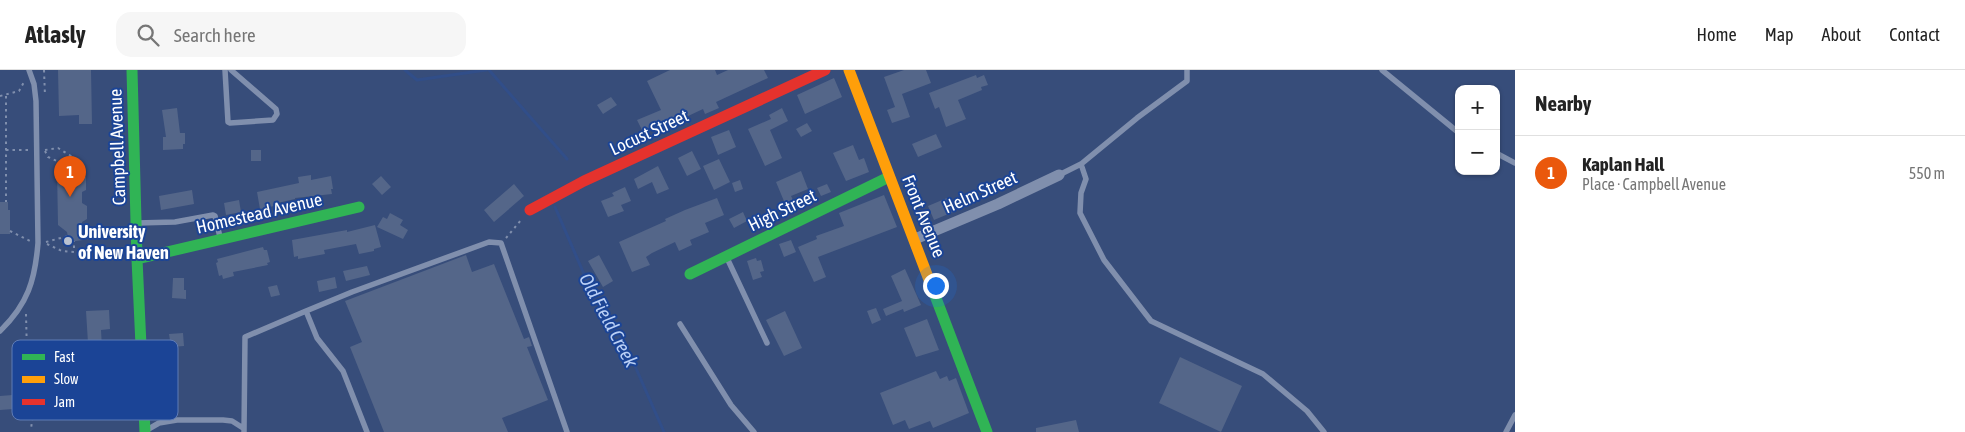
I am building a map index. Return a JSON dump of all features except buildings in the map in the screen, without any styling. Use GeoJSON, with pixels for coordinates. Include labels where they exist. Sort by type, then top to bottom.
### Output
{"type":"FeatureCollection","features":[{"type":"Feature","properties":{"kind":"street","name":"Campbell Avenue"},"geometry":{"type":"LineString","coordinates":[[132,70],[140,340]]}},
{"type":"Feature","properties":{"kind":"street","name":"Locust Street"},"geometry":{"type":"LineString","coordinates":[[530,210],[584,181],[825,70]]}},
{"type":"Feature","properties":{"kind":"street","name":"Front Avenue"},"geometry":{"type":"LineString","coordinates":[[849,70],[987,432]]}},
{"type":"Feature","properties":{"kind":"street","name":"Helm Street"},"geometry":{"type":"LineString","coordinates":[[915,239],[998,204],[1059,175]]}},
{"type":"Feature","properties":{"kind":"street","name":"High Street"},"geometry":{"type":"LineString","coordinates":[[690,274],[890,177]]}},
{"type":"Feature","properties":{"kind":"street","name":"Homestead Avenue"},"geometry":{"type":"LineString","coordinates":[[137,259],[359,207]]}},
{"type":"Feature","properties":{"kind":"lane"},"geometry":{"type":"LineString","coordinates":[[225,70],[228,122],[273,120],[277,114],[276,109],[231,70]]}},
{"type":"Feature","properties":{"kind":"lane"},"geometry":{"type":"LineString","coordinates":[[1059,175],[1081,164],[1137,118],[1187,81],[1187,70]]}},
{"type":"Feature","properties":{"kind":"lane"},"geometry":{"type":"LineString","coordinates":[[1382,70],[1455,130]]}},
{"type":"Feature","properties":{"kind":"lane"},"geometry":{"type":"LineString","coordinates":[[0,331],[21,307],[30,289],[36,262],[38,242],[36,101],[34,84],[29,71]]}},
{"type":"Feature","properties":{"kind":"lane"},"geometry":{"type":"LineString","coordinates":[[1500,155],[1515,163]]}},
{"type":"Feature","properties":{"kind":"lane"},"geometry":{"type":"LineString","coordinates":[[1081,164],[1086,179],[1081,193],[1080,213],[1104,260],[1151,322],[1263,374],[1307,411],[1324,432]]}},
{"type":"Feature","properties":{"kind":"lane"},"geometry":{"type":"LineString","coordinates":[[137,223],[175,222],[213,215],[215,216],[221,240]]}},
{"type":"Feature","properties":{"kind":"lane"},"geometry":{"type":"LineString","coordinates":[[244,430],[245,337],[352,292],[489,242],[501,243],[567,432]]}},
{"type":"Feature","properties":{"kind":"lane"},"geometry":{"type":"LineString","coordinates":[[726,256],[767,343]]}},
{"type":"Feature","properties":{"kind":"lane"},"geometry":{"type":"LineString","coordinates":[[306,311],[317,338],[343,371],[367,432]]}},
{"type":"Feature","properties":{"kind":"lane"},"geometry":{"type":"LineString","coordinates":[[680,324],[731,406],[754,432]]}},
{"type":"Feature","properties":{"kind":"lane"},"geometry":{"type":"LineString","coordinates":[[1506,432],[1515,415]]}},
{"type":"Feature","properties":{"kind":"lane"},"geometry":{"type":"LineString","coordinates":[[144,432],[159,423],[177,420],[232,421],[244,430]]}},
{"type":"Feature","properties":{"kind":"lane"},"geometry":{"type":"LineString","coordinates":[[237,432],[244,430]]}},
{"type":"Feature","properties":{"kind":"path"},"geometry":{"type":"LineString","coordinates":[[0,96],[6,96],[19,91],[29,71]]}},
{"type":"Feature","properties":{"kind":"path"},"geometry":{"type":"LineString","coordinates":[[6,96],[6,202]]}},
{"type":"Feature","properties":{"kind":"path"},"geometry":{"type":"LineString","coordinates":[[45,150],[58,148],[71,156],[72,160]]}},
{"type":"Feature","properties":{"kind":"path"},"geometry":{"type":"LineString","coordinates":[[501,243],[530,210]]}},
{"type":"Feature","properties":{"kind":"path"},"geometry":{"type":"LineString","coordinates":[[10,231],[28,240],[38,242]]}},
{"type":"Feature","properties":{"kind":"path"},"geometry":{"type":"LineString","coordinates":[[68,236],[45,242],[62,251],[74,252],[74,242]]}},
{"type":"Feature","properties":{"kind":"path"},"geometry":{"type":"LineString","coordinates":[[26,314],[27,340]]}},
{"type":"Feature","properties":{"kind":"path"},"geometry":{"type":"LineString","coordinates":[[31,429],[32,420]]}},
{"type":"Feature","properties":{"kind":"waterway","name":"Old Field Creek"},"geometry":{"type":"LineString","coordinates":[[405,70],[417,80],[486,70]]}},
{"type":"Feature","properties":{"kind":"waterway","name":"Old Field Creek"},"geometry":{"type":"LineString","coordinates":[[489,70],[567,159]]}},
{"type":"Feature","properties":{"kind":"waterway","name":"Old Field Creek"},"geometry":{"type":"LineString","coordinates":[[555,207],[593,295],[631,357],[664,432]]}},
{"type":"Feature","properties":{"kind":"traffic: fast"},"geometry":{"type":"LineString","coordinates":[[132,70],[141,340]]}},
{"type":"Feature","properties":{"kind":"traffic: fast"},"geometry":{"type":"LineString","coordinates":[[690,274],[889,177]]}},
{"type":"Feature","properties":{"kind":"traffic: fast"},"geometry":{"type":"LineString","coordinates":[[137,259],[359,207]]}},
{"type":"Feature","properties":{"kind":"traffic: fast"},"geometry":{"type":"LineString","coordinates":[[931,285],[987,432]]}},
{"type":"Feature","properties":{"kind":"traffic: fast"},"geometry":{"type":"LineString","coordinates":[[144,420],[145,432]]}},
{"type":"Feature","properties":{"kind":"traffic: slow"},"geometry":{"type":"LineString","coordinates":[[849,70],[931,285]]}},
{"type":"Feature","properties":{"kind":"traffic: jam"},"geometry":{"type":"LineString","coordinates":[[530,210],[584,181],[825,70]]}},
{"type":"Feature","properties":{"kind":"place","name":"Kaplan Hall"},"geometry":{"type":"Point","coordinates":[70,197]}},
{"type":"Feature","properties":{"kind":"place","name":"University of New Haven"},"geometry":{"type":"Point","coordinates":[68,241]}}]}
